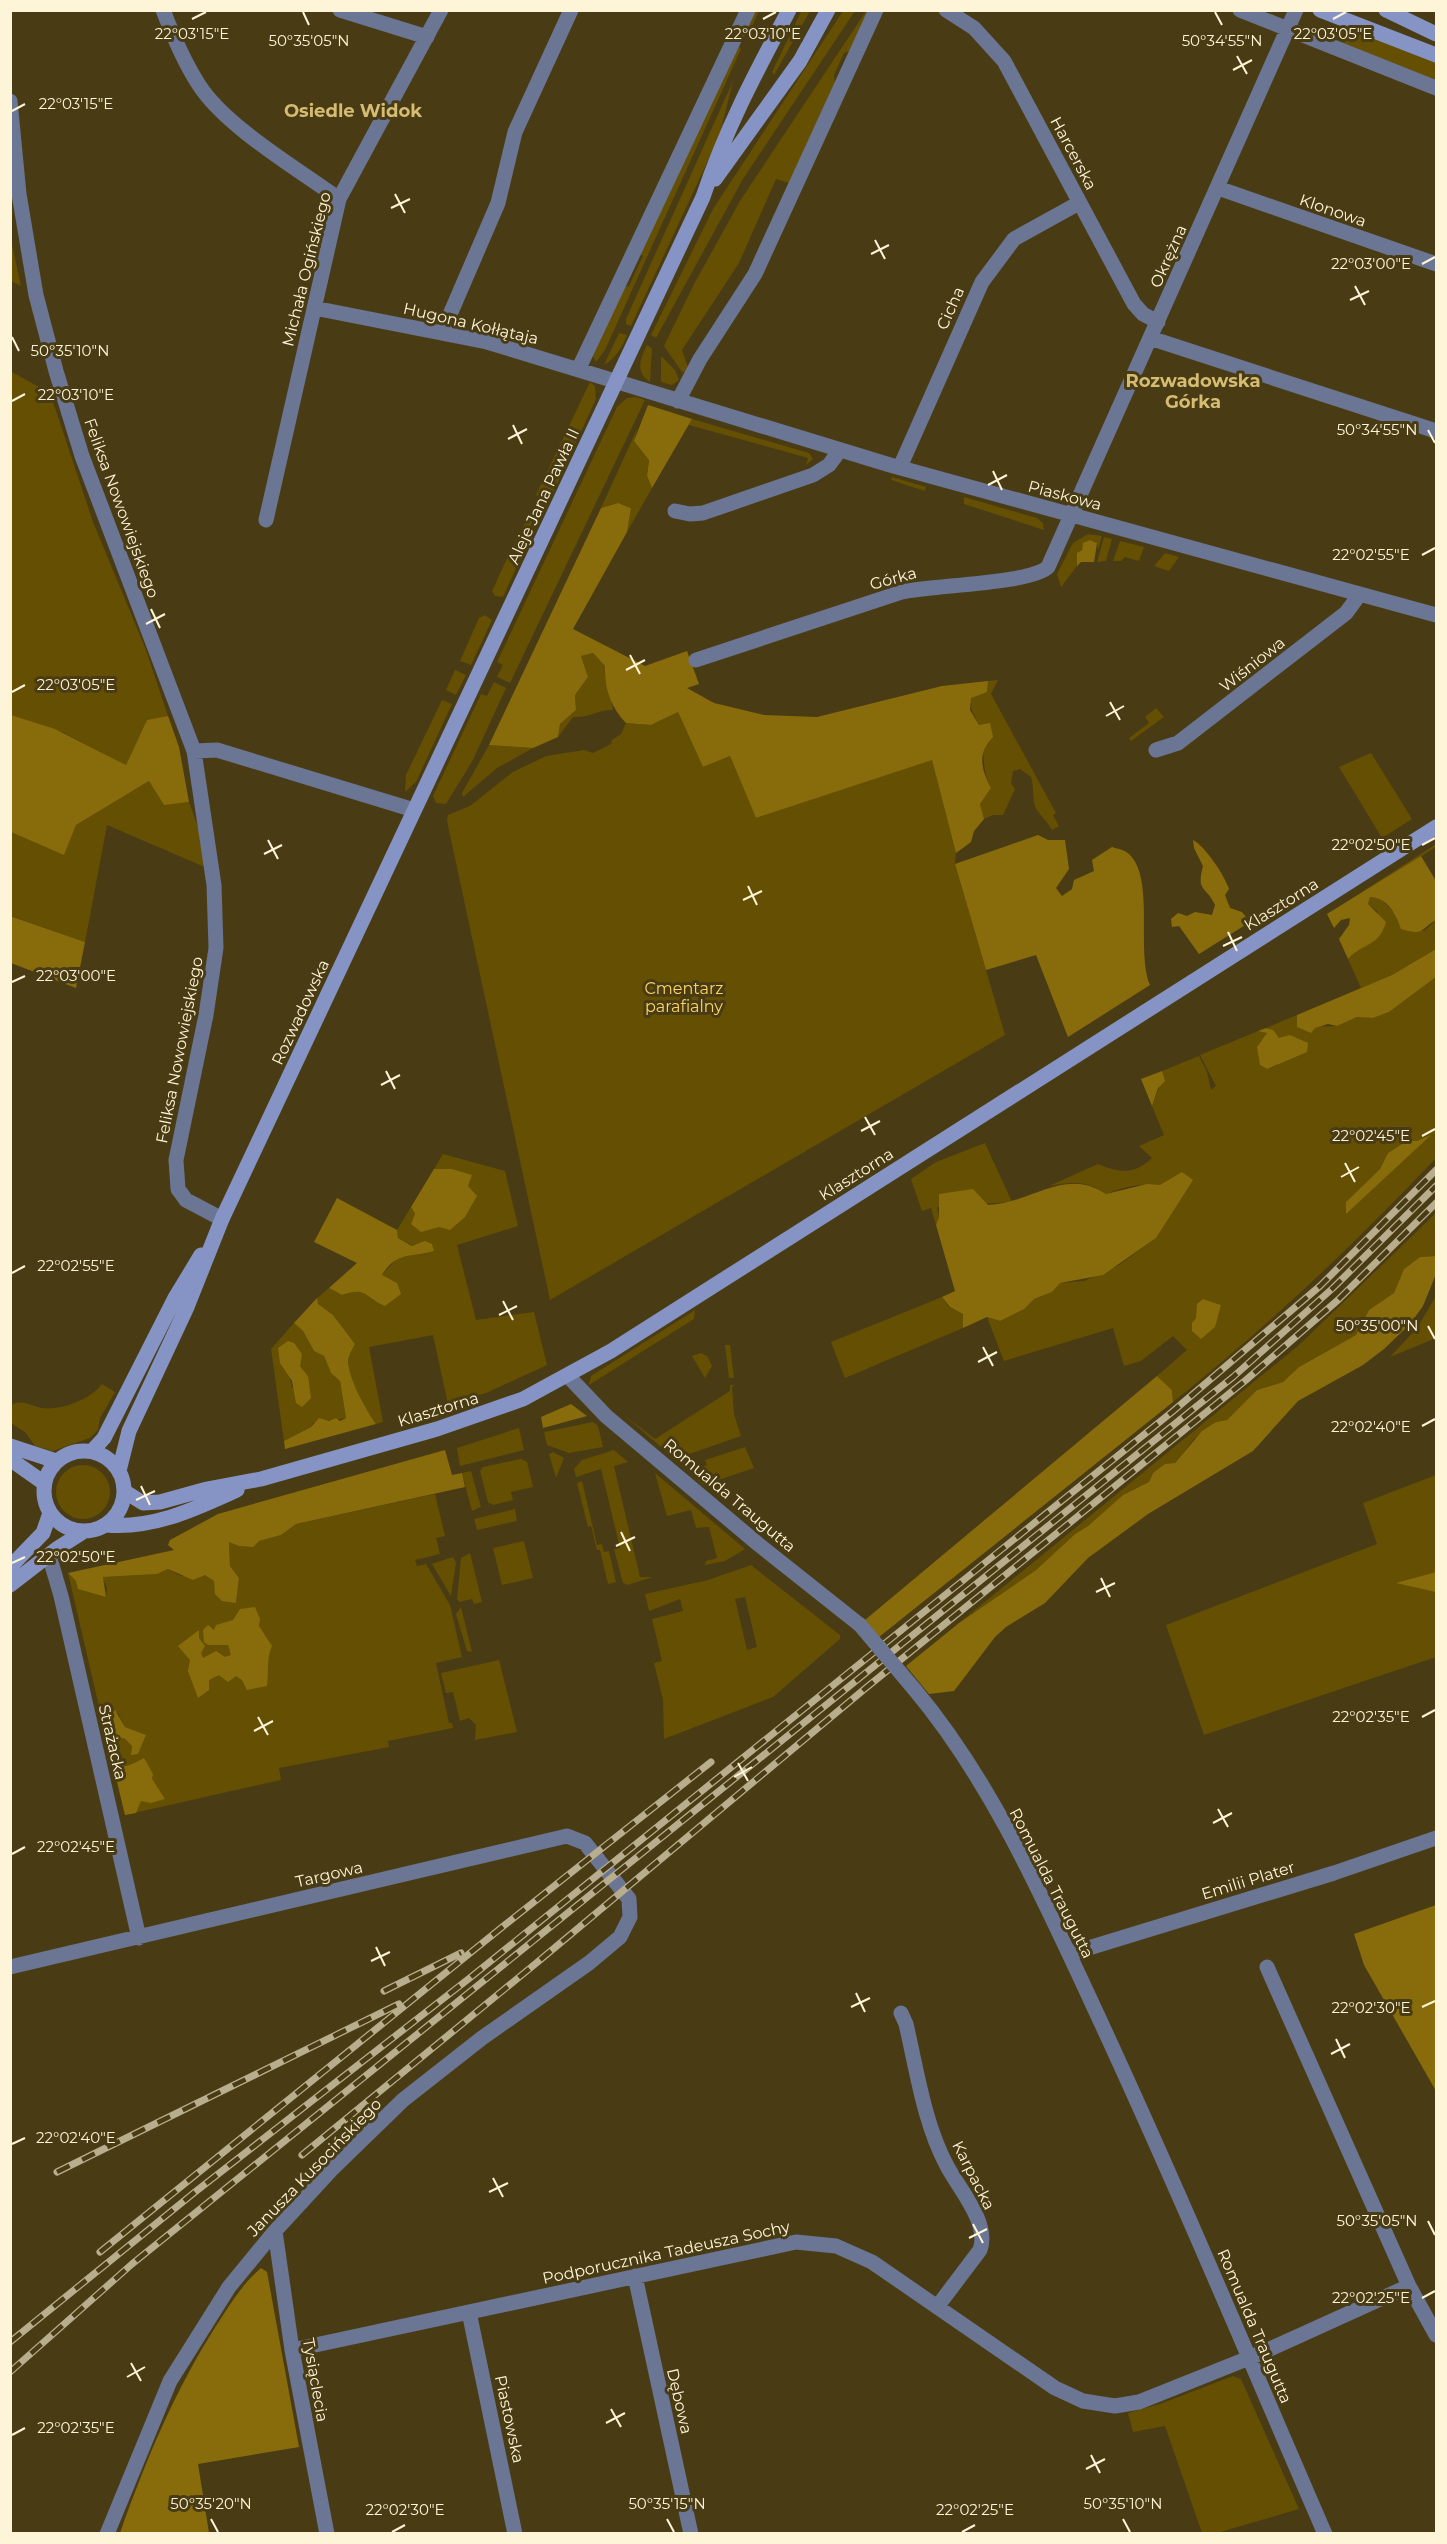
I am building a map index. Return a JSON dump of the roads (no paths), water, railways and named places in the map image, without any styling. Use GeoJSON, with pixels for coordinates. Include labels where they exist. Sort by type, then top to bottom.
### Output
{"type":"FeatureCollection","features":[{"type":"Feature","properties":{"kind":"street"},"geometry":{"type":"LineString","coordinates":[[163,10],[180,51],[200,87],[243,130],[339,199]]}},
{"type":"Feature","properties":{"kind":"street"},"geometry":{"type":"LineString","coordinates":[[340,10],[427,37]]}},
{"type":"Feature","properties":{"kind":"street","name":"Michała Ogińskiego"},"geometry":{"type":"LineString","coordinates":[[266,520],[339,199],[441,10]]}},
{"type":"Feature","properties":{"kind":"street"},"geometry":{"type":"LineString","coordinates":[[442,333],[498,203],[515,132],[571,10]]}},
{"type":"Feature","properties":{"kind":"street"},"geometry":{"type":"LineString","coordinates":[[579,368],[748,10]]}},
{"type":"Feature","properties":{"kind":"street","name":"Aleje Jana Pawła II"},"geometry":{"type":"LineString","coordinates":[[414,810],[703,197],[720,145],[789,10]]}},
{"type":"Feature","properties":{"kind":"street","name":"Aleje Jana Pawła II"},"geometry":{"type":"LineString","coordinates":[[703,197],[732,152],[800,61],[828,10]]}},
{"type":"Feature","properties":{"kind":"street"},"geometry":{"type":"LineString","coordinates":[[678,402],[700,359],[755,274],[876,10]]}},
{"type":"Feature","properties":{"kind":"street","name":"Harcerska"},"geometry":{"type":"LineString","coordinates":[[946,10],[980,33],[1004,61],[1134,304],[1143,314],[1158,321]]}},
{"type":"Feature","properties":{"kind":"street"},"geometry":{"type":"LineString","coordinates":[[1240,10],[1437,88]]}},
{"type":"Feature","properties":{"kind":"street","name":"Okrężna"},"geometry":{"type":"LineString","coordinates":[[1070,515],[1296,10]]}},
{"type":"Feature","properties":{"kind":"street"},"geometry":{"type":"LineString","coordinates":[[1320,10],[1437,55]]}},
{"type":"Feature","properties":{"kind":"street"},"geometry":{"type":"LineString","coordinates":[[1386,10],[1437,34]]}},
{"type":"Feature","properties":{"kind":"street","name":"Feliksa Nowowiejskiego"},"geometry":{"type":"LineString","coordinates":[[10,101],[19,194],[34,284],[57,371],[82,456],[194,751],[214,885],[216,948],[206,1015],[176,1160],[178,1189],[186,1200],[219,1224]]}},
{"type":"Feature","properties":{"kind":"street","name":"Klonowa"},"geometry":{"type":"LineString","coordinates":[[1218,188],[1437,264]]}},
{"type":"Feature","properties":{"kind":"street","name":"Cicha"},"geometry":{"type":"LineString","coordinates":[[900,467],[982,282],[1014,239],[1079,203]]}},
{"type":"Feature","properties":{"kind":"street","name":"Hugona Kołłątaja"},"geometry":{"type":"LineString","coordinates":[[314,308],[487,342],[617,381]]}},
{"type":"Feature","properties":{"kind":"street"},"geometry":{"type":"LineString","coordinates":[[1150,339],[1437,431]]}},
{"type":"Feature","properties":{"kind":"street","name":"Piaskowa"},"geometry":{"type":"LineString","coordinates":[[617,381],[678,402],[840,450],[1437,615]]}},
{"type":"Feature","properties":{"kind":"street"},"geometry":{"type":"LineString","coordinates":[[675,511],[690,514],[703,513],[813,474],[829,465],[840,450]]}},
{"type":"Feature","properties":{"kind":"street","name":"Górka"},"geometry":{"type":"LineString","coordinates":[[696,660],[902,592],[926,587],[1036,575],[1048,567],[1053,559],[1070,515]]}},
{"type":"Feature","properties":{"kind":"street","name":"Wiśniowa"},"geometry":{"type":"LineString","coordinates":[[1156,750],[1170,747],[1186,737],[1346,614],[1360,594]]}},
{"type":"Feature","properties":{"kind":"street"},"geometry":{"type":"LineString","coordinates":[[194,751],[217,750],[414,810]]}},
{"type":"Feature","properties":{"kind":"street","name":"Rozwadowska"},"geometry":{"type":"LineString","coordinates":[[119,1471],[129,1431],[187,1307],[219,1224],[414,810]]}},
{"type":"Feature","properties":{"kind":"street","name":"Klasztorna"},"geometry":{"type":"LineString","coordinates":[[124,1491],[134,1499],[152,1503],[261,1479],[468,1420],[523,1399],[568,1376],[1437,827]]}},
{"type":"Feature","properties":{"kind":"street","name":"Rozwadowska"},"geometry":{"type":"LineString","coordinates":[[92,1451],[104,1438],[186,1278],[219,1224]]}},
{"type":"Feature","properties":{"kind":"street","name":"Romualda Traugutta"},"geometry":{"type":"LineString","coordinates":[[568,1376],[606,1416],[759,1544],[861,1625],[935,1713],[1014,1841],[1069,1954],[1162,2154],[1325,2534]]}},
{"type":"Feature","properties":{"kind":"street"},"geometry":{"type":"LineString","coordinates":[[10,1446],[56,1461]]}},
{"type":"Feature","properties":{"kind":"street"},"geometry":{"type":"LineString","coordinates":[[10,1585],[83,1532],[106,1525],[122,1504],[124,1491],[119,1471],[112,1462],[92,1451],[67,1454],[56,1461],[44,1483],[44,1498],[50,1513],[70,1530],[83,1532]]}},
{"type":"Feature","properties":{"kind":"street"},"geometry":{"type":"LineString","coordinates":[[10,1459],[44,1483]]}},
{"type":"Feature","properties":{"kind":"street","name":"Klasztorna"},"geometry":{"type":"LineString","coordinates":[[106,1525],[144,1525],[164,1520],[261,1479]]}},
{"type":"Feature","properties":{"kind":"street"},"geometry":{"type":"LineString","coordinates":[[10,1567],[43,1533],[50,1513]]}},
{"type":"Feature","properties":{"kind":"street","name":"Strażacka"},"geometry":{"type":"LineString","coordinates":[[49,1555],[61,1596],[139,1938]]}},
{"type":"Feature","properties":{"kind":"street","name":"Targowa"},"geometry":{"type":"LineString","coordinates":[[10,1967],[567,1836],[585,1844],[629,1899]]}},
{"type":"Feature","properties":{"kind":"street","name":"Emilii Plater"},"geometry":{"type":"LineString","coordinates":[[1069,1954],[1334,1873],[1437,1838]]}},
{"type":"Feature","properties":{"kind":"street","name":"Janusza Kusocińskiego"},"geometry":{"type":"LineString","coordinates":[[107,2534],[170,2381],[229,2287],[275,2231],[341,2160],[403,2100],[482,2038],[606,1950],[627,1926],[631,1910],[629,1899]]}},
{"type":"Feature","properties":{"kind":"street"},"geometry":{"type":"LineString","coordinates":[[1267,1967],[1409,2286],[1437,2335]]}},
{"type":"Feature","properties":{"kind":"street","name":"Karpacka"},"geometry":{"type":"LineString","coordinates":[[901,2013],[906,2024],[933,2134],[982,2232],[980,2250],[938,2307]]}},
{"type":"Feature","properties":{"kind":"street","name":"Tysiąclecia"},"geometry":{"type":"LineString","coordinates":[[275,2231],[292,2350],[327,2534]]}},
{"type":"Feature","properties":{"kind":"street","name":"Podporucznika Tadeusza Sochy"},"geometry":{"type":"LineString","coordinates":[[292,2350],[796,2242],[836,2246],[872,2262],[1055,2388],[1083,2401],[1115,2406],[1139,2402],[1249,2358],[1409,2286]]}},
{"type":"Feature","properties":{"kind":"street","name":"Dębowa"},"geometry":{"type":"LineString","coordinates":[[635,2276],[691,2534]]}},
{"type":"Feature","properties":{"kind":"street","name":"Piastowska"},"geometry":{"type":"LineString","coordinates":[[469,2312],[515,2534]]}},
{"type":"Feature","properties":{"kind":"railway"},"geometry":{"type":"LineString","coordinates":[[10,2342],[195,2192],[471,1977],[1172,1412],[1320,1286],[1436,1170]]}},
{"type":"Feature","properties":{"kind":"railway"},"geometry":{"type":"LineString","coordinates":[[10,2372],[132,2264],[1233,1377],[1333,1288],[1436,1186]]}},
{"type":"Feature","properties":{"kind":"railway"},"geometry":{"type":"LineString","coordinates":[[302,2155],[867,1687],[1246,1380],[1338,1300],[1436,1203]]}},
{"type":"Feature","properties":{"kind":"railway"},"geometry":{"type":"LineString","coordinates":[[100,2252],[506,1924],[711,1762]]}},
{"type":"Feature","properties":{"kind":"railway"},"geometry":{"type":"LineString","coordinates":[[384,1991],[461,1953]]}},
{"type":"Feature","properties":{"kind":"railway"},"geometry":{"type":"LineString","coordinates":[[57,2172],[399,2004]]}},
{"type":"Feature","properties":{"kind":"district","name":"Osiedle Widok"},"geometry":{"type":"Point","coordinates":[353,111]}},
{"type":"Feature","properties":{"kind":"district","name":"Rozwadowska Górka"},"geometry":{"type":"Point","coordinates":[1193,391]}},
{"type":"Feature","properties":{"kind":"park label","name":"Cmentarz parafialny"},"geometry":{"type":"Point","coordinates":[684,997]}}]}
